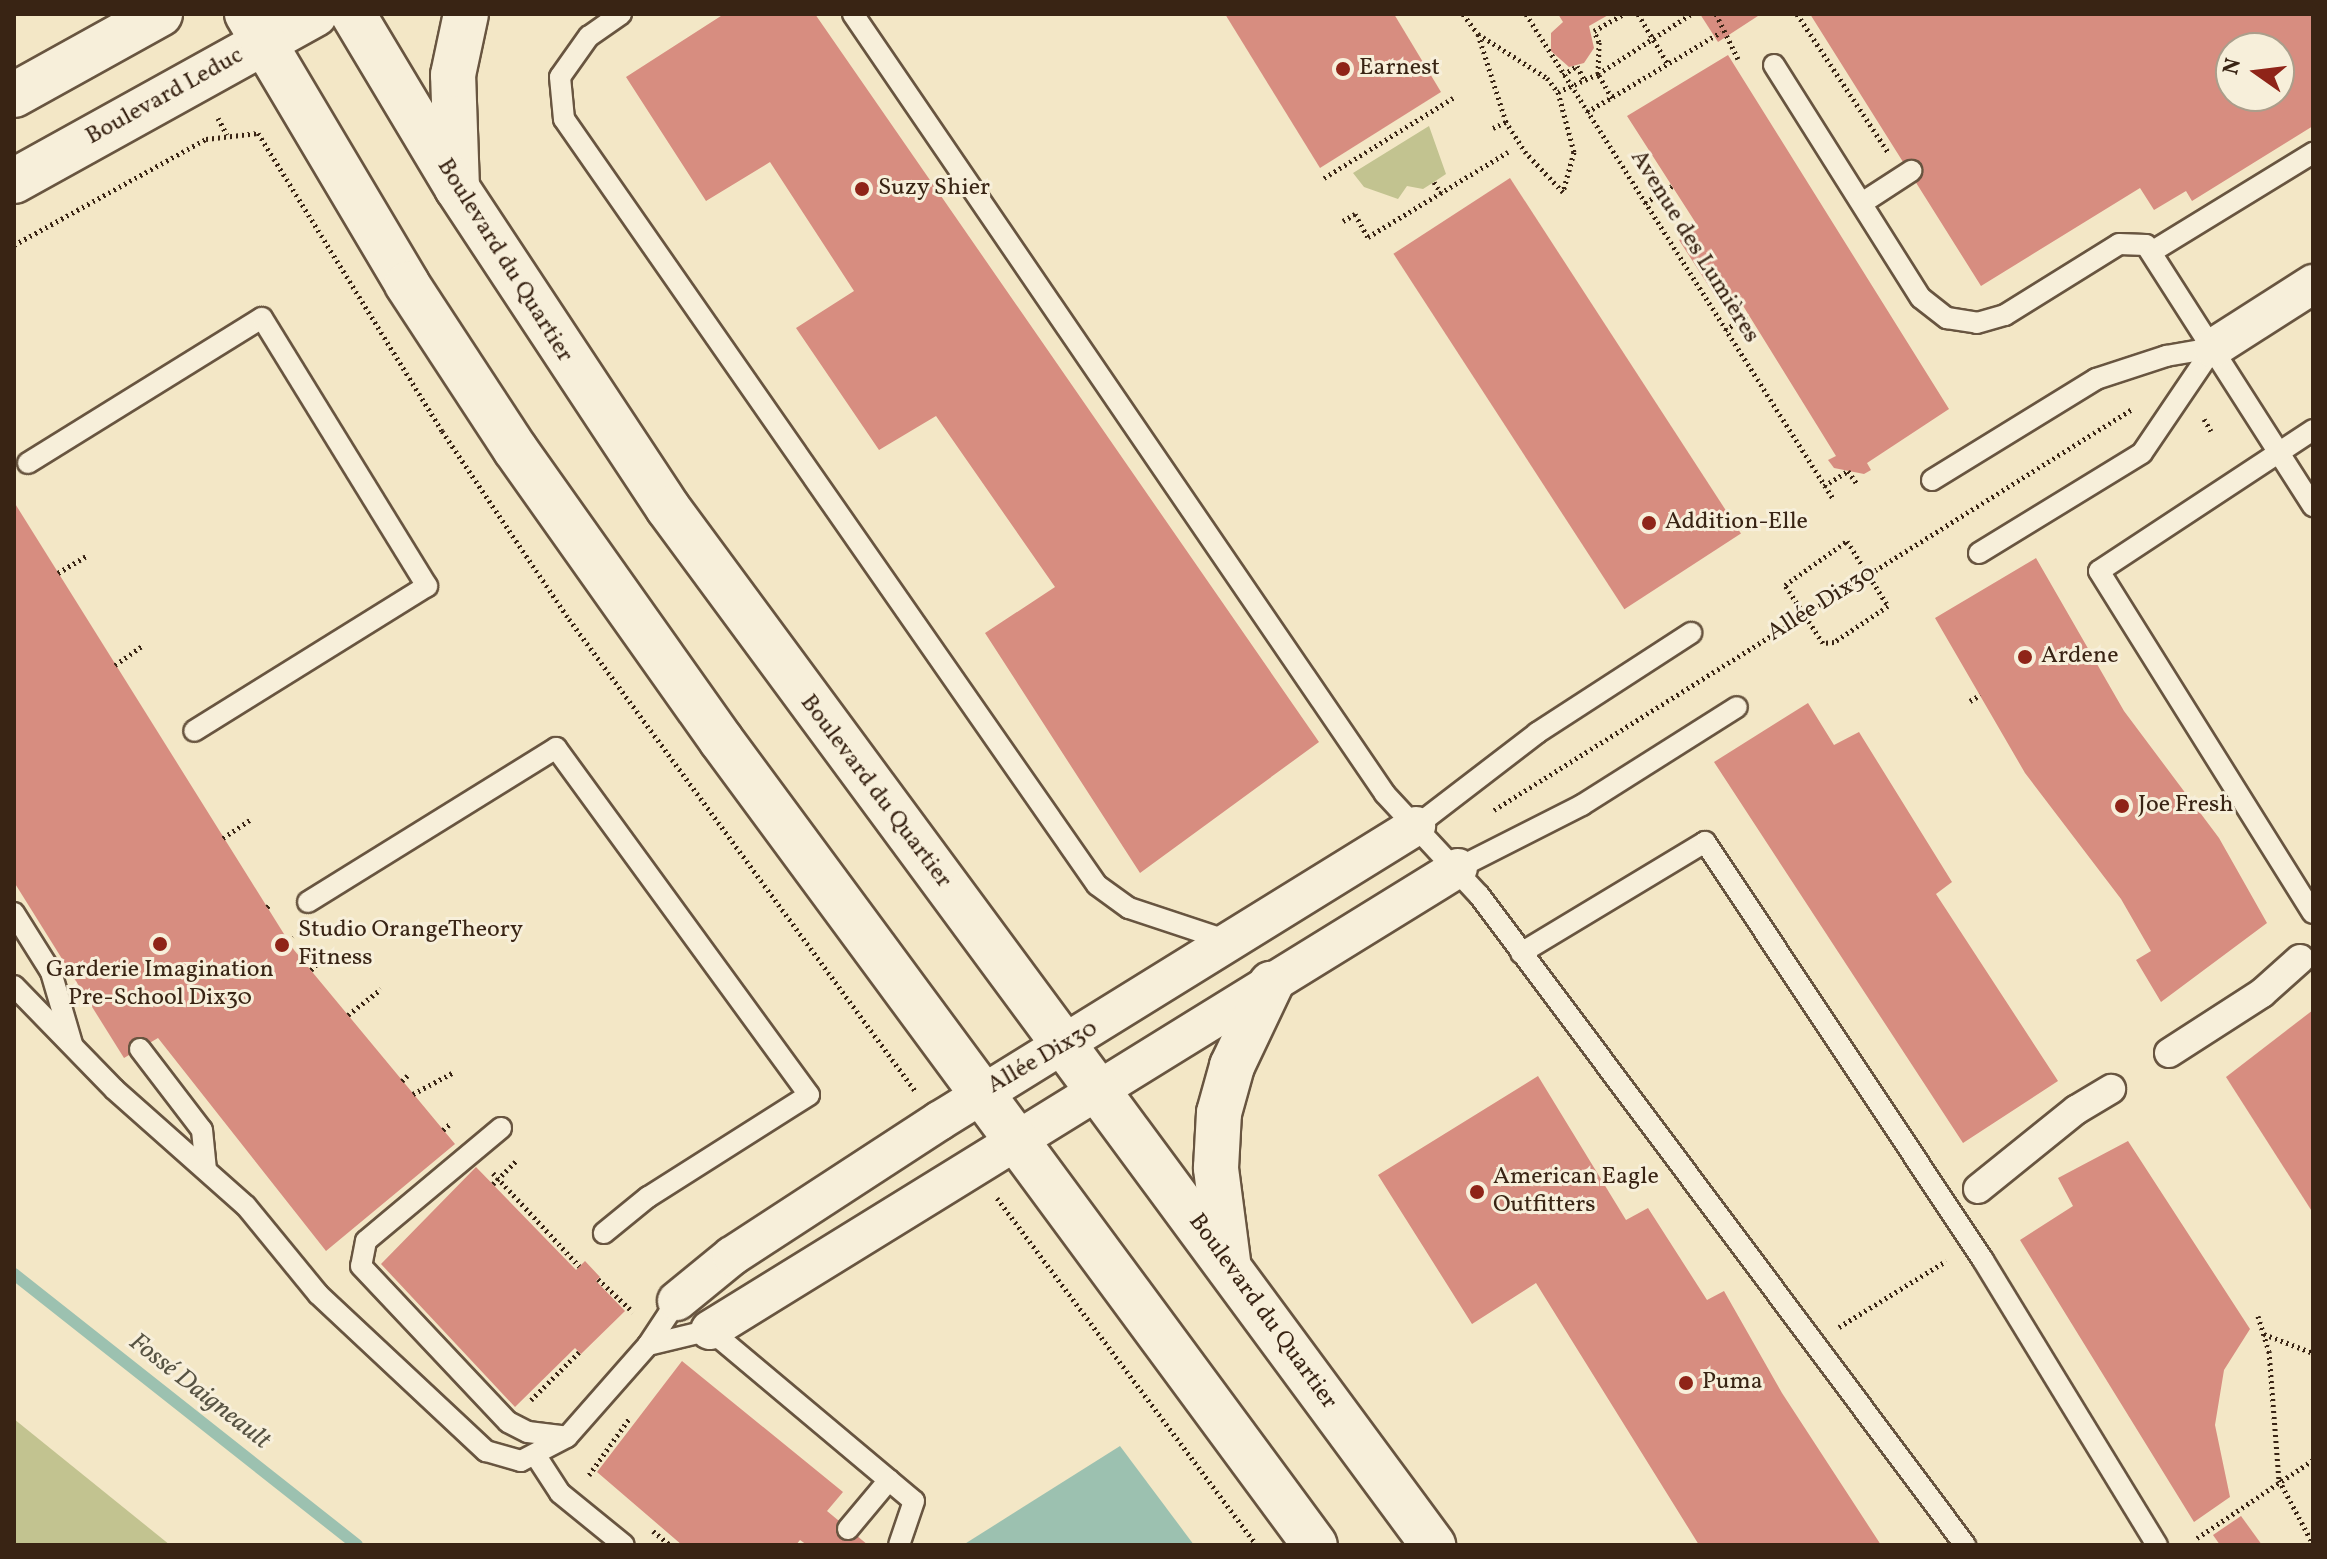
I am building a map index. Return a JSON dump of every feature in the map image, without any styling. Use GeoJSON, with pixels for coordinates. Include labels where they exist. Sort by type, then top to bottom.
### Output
{"type":"FeatureCollection","features":[{"type":"Feature","properties":{"kind":"main road"},"geometry":{"type":"LineString","coordinates":[[14,95],[160,14]]}},
{"type":"Feature","properties":{"kind":"main road","name":"Boulevard Leduc"},"geometry":{"type":"LineString","coordinates":[[14,181],[255,29],[315,14]]}},
{"type":"Feature","properties":{"kind":"main road","name":"Boulevard du Quartier"},"geometry":{"type":"LineString","coordinates":[[353,14],[457,188],[668,508],[1433,1545]]}},
{"type":"Feature","properties":{"kind":"main road"},"geometry":{"type":"LineString","coordinates":[[457,188],[453,75],[466,14]]}},
{"type":"Feature","properties":{"kind":"main road"},"geometry":{"type":"LineString","coordinates":[[255,29],[407,284],[515,449],[721,740],[1315,1545]]}},
{"type":"Feature","properties":{"kind":"main road"},"geometry":{"type":"LineString","coordinates":[[1229,1268],[1216,1168],[1219,1113],[1232,1066],[1271,984]]}},
{"type":"Feature","properties":{"kind":"street"},"geometry":{"type":"LineString","coordinates":[[2213,348],[2313,284]]}},
{"type":"Feature","properties":{"kind":"street","name":"Allée Dix30"},"geometry":{"type":"LineString","coordinates":[[677,1301],[732,1256],[983,1093],[1064,1047],[1416,826]]}},
{"type":"Feature","properties":{"kind":"street"},"geometry":{"type":"LineString","coordinates":[[710,1330],[1458,868]]}},
{"type":"Feature","properties":{"kind":"street"},"geometry":{"type":"LineString","coordinates":[[2169,1053],[2262,993],[2300,959]]}},
{"type":"Feature","properties":{"kind":"street"},"geometry":{"type":"LineString","coordinates":[[1978,1189],[2076,1110],[2111,1089]]}},
{"type":"Feature","properties":{"kind":"lane"},"geometry":{"type":"LineString","coordinates":[[621,14],[589,36],[560,77],[564,119],[1097,885],[1129,908],[1232,942]]}},
{"type":"Feature","properties":{"kind":"lane"},"geometry":{"type":"LineString","coordinates":[[853,14],[1385,794],[1458,868],[1965,1545]]}},
{"type":"Feature","properties":{"kind":"lane"},"geometry":{"type":"LineString","coordinates":[[1774,65],[1921,298],[1936,312],[1963,322],[2005,315],[2119,244],[2137,242],[2153,251],[2313,506]]}},
{"type":"Feature","properties":{"kind":"lane"},"geometry":{"type":"LineString","coordinates":[[2153,251],[2313,153]]}},
{"type":"Feature","properties":{"kind":"lane"},"geometry":{"type":"LineString","coordinates":[[1862,203],[1903,167]]}},
{"type":"Feature","properties":{"kind":"lane"},"geometry":{"type":"LineString","coordinates":[[28,463],[262,318],[427,586],[194,731]]}},
{"type":"Feature","properties":{"kind":"lane"},"geometry":{"type":"LineString","coordinates":[[1932,480],[2096,379],[2166,356],[2213,348]]}},
{"type":"Feature","properties":{"kind":"lane"},"geometry":{"type":"LineString","coordinates":[[1979,553],[2142,453],[2213,348]]}},
{"type":"Feature","properties":{"kind":"lane"},"geometry":{"type":"LineString","coordinates":[[2313,430],[2099,571],[2313,913]]}},
{"type":"Feature","properties":{"kind":"lane"},"geometry":{"type":"LineString","coordinates":[[1416,826],[1537,733],[1691,633]]}},
{"type":"Feature","properties":{"kind":"lane"},"geometry":{"type":"LineString","coordinates":[[1458,868],[1582,805],[1737,707]]}},
{"type":"Feature","properties":{"kind":"lane"},"geometry":{"type":"LineString","coordinates":[[308,902],[556,748],[809,1095],[648,1197],[604,1233]]}},
{"type":"Feature","properties":{"kind":"lane"},"geometry":{"type":"LineString","coordinates":[[1521,953],[1705,842],[1983,1260],[2157,1545]]}},
{"type":"Feature","properties":{"kind":"lane"},"geometry":{"type":"LineString","coordinates":[[14,913],[51,972],[73,1047]]}},
{"type":"Feature","properties":{"kind":"lane"},"geometry":{"type":"LineString","coordinates":[[14,986],[73,1047],[246,1206],[318,1294],[486,1451],[521,1461],[536,1456],[567,1437],[648,1345],[677,1301]]}},
{"type":"Feature","properties":{"kind":"lane"},"geometry":{"type":"LineString","coordinates":[[140,1049],[202,1130],[206,1170]]}},
{"type":"Feature","properties":{"kind":"lane"},"geometry":{"type":"LineString","coordinates":[[501,1128],[366,1241],[361,1266],[508,1422],[528,1432],[567,1437]]}},
{"type":"Feature","properties":{"kind":"lane"},"geometry":{"type":"LineString","coordinates":[[648,1345],[710,1330],[914,1501],[899,1545]]}},
{"type":"Feature","properties":{"kind":"lane"},"geometry":{"type":"LineString","coordinates":[[536,1456],[560,1493],[624,1545]]}},
{"type":"Feature","properties":{"kind":"lane"},"geometry":{"type":"LineString","coordinates":[[848,1529],[889,1480]]}},
{"type":"Feature","properties":{"kind":"path"},"geometry":{"type":"LineString","coordinates":[[1463,14],[1478,34],[1506,122],[1526,153],[1563,192],[1574,152],[1558,92],[1547,78],[1478,34]]}},
{"type":"Feature","properties":{"kind":"path","name":"Avenue des Lumières"},"geometry":{"type":"LineString","coordinates":[[1526,14],[1834,500]]}},
{"type":"Feature","properties":{"kind":"path"},"geometry":{"type":"LineString","coordinates":[[1612,98],[1598,74],[1599,42],[1594,31],[1623,14]]}},
{"type":"Feature","properties":{"kind":"path"},"geometry":{"type":"LineString","coordinates":[[1638,14],[1668,64]]}},
{"type":"Feature","properties":{"kind":"path"},"geometry":{"type":"LineString","coordinates":[[1558,92],[1569,84],[1598,74],[1691,14]]}},
{"type":"Feature","properties":{"kind":"path"},"geometry":{"type":"LineString","coordinates":[[1716,14],[1721,32],[1738,59]]}},
{"type":"Feature","properties":{"kind":"path"},"geometry":{"type":"LineString","coordinates":[[1797,14],[1903,167]]}},
{"type":"Feature","properties":{"kind":"path"},"geometry":{"type":"LineString","coordinates":[[1587,112],[1721,32]]}},
{"type":"Feature","properties":{"kind":"path"},"geometry":{"type":"LineString","coordinates":[[1563,75],[1577,66],[1584,79]]}},
{"type":"Feature","properties":{"kind":"path"},"geometry":{"type":"LineString","coordinates":[[1324,178],[1453,98]]}},
{"type":"Feature","properties":{"kind":"path"},"geometry":{"type":"LineString","coordinates":[[1493,128],[1506,122]]}},
{"type":"Feature","properties":{"kind":"path"},"geometry":{"type":"LineString","coordinates":[[221,124],[227,135]]}},
{"type":"Feature","properties":{"kind":"path"},"geometry":{"type":"LineString","coordinates":[[14,245],[186,149],[227,135],[258,133],[425,405],[569,619],[906,1078]]}},
{"type":"Feature","properties":{"kind":"path"},"geometry":{"type":"LineString","coordinates":[[1343,221],[1355,214],[1368,237],[1508,152]]}},
{"type":"Feature","properties":{"kind":"path"},"geometry":{"type":"LineString","coordinates":[[1434,182],[1441,193]]}},
{"type":"Feature","properties":{"kind":"path"},"geometry":{"type":"LineString","coordinates":[[1645,203],[1672,186]]}},
{"type":"Feature","properties":{"kind":"path"},"geometry":{"type":"LineString","coordinates":[[1690,273],[1697,268]]}},
{"type":"Feature","properties":{"kind":"path"},"geometry":{"type":"LineString","coordinates":[[1725,330],[1749,315]]}},
{"type":"Feature","properties":{"kind":"path","name":"Allée Dix30"},"geometry":{"type":"LineString","coordinates":[[1490,812],[2140,404]]}},
{"type":"Feature","properties":{"kind":"path"},"geometry":{"type":"LineString","coordinates":[[1824,486],[1848,471],[1857,484]]}},
{"type":"Feature","properties":{"kind":"path","name":"Allée Dix30"},"geometry":{"type":"LineString","coordinates":[[1847,541],[1868,575],[1888,606],[1834,642],[1823,643],[1785,585],[1847,541]]}},
{"type":"Feature","properties":{"kind":"path"},"geometry":{"type":"LineString","coordinates":[[58,573],[86,556]]}},
{"type":"Feature","properties":{"kind":"path"},"geometry":{"type":"LineString","coordinates":[[115,665],[142,646]]}},
{"type":"Feature","properties":{"kind":"path"},"geometry":{"type":"LineString","coordinates":[[1970,701],[1980,695]]}},
{"type":"Feature","properties":{"kind":"path"},"geometry":{"type":"LineString","coordinates":[[223,838],[251,819]]}},
{"type":"Feature","properties":{"kind":"path"},"geometry":{"type":"LineString","coordinates":[[348,1015],[381,989]]}},
{"type":"Feature","properties":{"kind":"path"},"geometry":{"type":"LineString","coordinates":[[413,1094],[454,1072]]}},
{"type":"Feature","properties":{"kind":"path"},"geometry":{"type":"LineString","coordinates":[[402,1081],[409,1074]]}},
{"type":"Feature","properties":{"kind":"path"},"geometry":{"type":"LineString","coordinates":[[443,1130],[450,1124]]}},
{"type":"Feature","properties":{"kind":"path"},"geometry":{"type":"LineString","coordinates":[[493,1184],[524,1153]]}},
{"type":"Feature","properties":{"kind":"path"},"geometry":{"type":"LineString","coordinates":[[484,1164],[544,1233],[579,1266]]}},
{"type":"Feature","properties":{"kind":"path"},"geometry":{"type":"LineString","coordinates":[[1004,1207],[1257,1545]]}},
{"type":"Feature","properties":{"kind":"path"},"geometry":{"type":"LineString","coordinates":[[1839,1327],[1946,1261]]}},
{"type":"Feature","properties":{"kind":"path"},"geometry":{"type":"LineString","coordinates":[[598,1279],[624,1307],[633,1312]]}},
{"type":"Feature","properties":{"kind":"path"},"geometry":{"type":"LineString","coordinates":[[2258,1316],[2263,1334],[2279,1480],[2313,1544]]}},
{"type":"Feature","properties":{"kind":"path"},"geometry":{"type":"LineString","coordinates":[[2263,1334],[2313,1353]]}},
{"type":"Feature","properties":{"kind":"path"},"geometry":{"type":"LineString","coordinates":[[521,1410],[579,1352]]}},
{"type":"Feature","properties":{"kind":"path"},"geometry":{"type":"LineString","coordinates":[[593,1484],[590,1469],[637,1409]]}},
{"type":"Feature","properties":{"kind":"path"},"geometry":{"type":"LineString","coordinates":[[2197,1538],[2313,1460]]}},
{"type":"Feature","properties":{"kind":"path"},"geometry":{"type":"LineString","coordinates":[[648,1528],[670,1545]]}},
{"type":"Feature","properties":{"kind":"shaded area"},"geometry":{"type":"Polygon","coordinates":[[[1429,126],[1446,174],[1423,189],[1407,186],[1398,199],[1364,187],[1353,173],[1429,126]]]}},
{"type":"Feature","properties":{"kind":"shaded area"},"geometry":{"type":"Polygon","coordinates":[[[14,1419],[170,1545],[14,1545],[14,1419]]]}},
{"type":"Feature","properties":{"kind":"shaded area"},"geometry":{"type":"Polygon","coordinates":[[[1120,1446],[1194,1545],[963,1545],[1120,1446]]]}},
{"type":"Feature","properties":{"kind":"building"},"geometry":{"type":"Polygon","coordinates":[[[724,14],[815,14],[1319,742],[1140,873],[985,633],[1055,587],[936,416],[879,450],[796,328],[854,291],[770,162],[706,201],[626,77],[724,14]]]}},
{"type":"Feature","properties":{"kind":"building","name":"Earnest"},"geometry":{"type":"Polygon","coordinates":[[[1225,14],[1394,14],[1441,92],[1320,168],[1225,14]]]}},
{"type":"Feature","properties":{"kind":"building"},"geometry":{"type":"Polygon","coordinates":[[[1558,14],[1610,14],[1589,26],[1594,48],[1584,63],[1569,67],[1551,51],[1551,33],[1563,22],[1558,14]]]}},
{"type":"Feature","properties":{"kind":"building"},"geometry":{"type":"Polygon","coordinates":[[[1700,14],[1761,14],[1718,42],[1700,14]]]}},
{"type":"Feature","properties":{"kind":"building"},"geometry":{"type":"Polygon","coordinates":[[[1810,14],[2313,14],[2313,126],[2192,201],[2186,191],[2154,210],[2140,188],[1981,286],[1810,14]]]}},
{"type":"Feature","properties":{"kind":"building"},"geometry":{"type":"Polygon","coordinates":[[[1728,55],[1949,409],[1867,463],[1871,470],[1864,474],[1834,468],[1828,460],[1836,456],[1737,296],[1721,305],[1679,240],[1699,228],[1627,116],[1728,55]]]}},
{"type":"Feature","properties":{"kind":"building"},"geometry":{"type":"Polygon","coordinates":[[[1510,178],[1741,534],[1624,609],[1393,254],[1510,178]]]}},
{"type":"Feature","properties":{"kind":"building"},"geometry":{"type":"Polygon","coordinates":[[[14,502],[294,950],[455,1144],[326,1251],[158,1038],[124,1058],[14,882],[14,502]]]}},
{"type":"Feature","properties":{"kind":"building"},"geometry":{"type":"Polygon","coordinates":[[[2036,558],[2124,711],[2219,838],[2267,923],[2161,1002],[2136,960],[2151,951],[2121,899],[2025,773],[1935,618],[2036,558]]]}},
{"type":"Feature","properties":{"kind":"building"},"geometry":{"type":"Polygon","coordinates":[[[1808,703],[1834,745],[1859,732],[1952,882],[1936,894],[2058,1081],[1963,1143],[1714,762],[1808,703]]]}},
{"type":"Feature","properties":{"kind":"building"},"geometry":{"type":"Polygon","coordinates":[[[2313,1010],[2313,1213],[2226,1077],[2313,1010]]]}},
{"type":"Feature","properties":{"kind":"building"},"geometry":{"type":"Polygon","coordinates":[[[1538,1076],[1626,1220],[1648,1208],[1707,1300],[1724,1291],[1782,1393],[1881,1545],[1699,1545],[1536,1283],[1472,1324],[1378,1175],[1538,1076]]]}},
{"type":"Feature","properties":{"kind":"building"},"geometry":{"type":"Polygon","coordinates":[[[2128,1141],[2250,1329],[2224,1370],[2215,1425],[2230,1497],[2194,1522],[2020,1240],[2073,1206],[2058,1178],[2128,1141]]]}},
{"type":"Feature","properties":{"kind":"building"},"geometry":{"type":"Polygon","coordinates":[[[476,1167],[576,1270],[585,1261],[600,1277],[596,1281],[625,1311],[581,1354],[575,1348],[515,1407],[381,1264],[476,1167]]]}},
{"type":"Feature","properties":{"kind":"building"},"geometry":{"type":"Polygon","coordinates":[[[682,1361],[843,1492],[827,1511],[868,1545],[807,1545],[800,1540],[796,1545],[682,1545],[597,1472],[682,1361]]]}},
{"type":"Feature","properties":{"kind":"building"},"geometry":{"type":"Polygon","coordinates":[[[2241,1516],[2262,1545],[2220,1545],[2213,1535],[2241,1516]]]}},
{"type":"Feature","properties":{"kind":"waterway","name":"Fossé Daigneault"},"geometry":{"type":"LineString","coordinates":[[14,1274],[357,1545]]}},
{"type":"Feature","properties":{"kind":"place","name":"Earnest"},"geometry":{"type":"Point","coordinates":[1343,69]}},
{"type":"Feature","properties":{"kind":"place","name":"Suzy Shier"},"geometry":{"type":"Point","coordinates":[862,189]}},
{"type":"Feature","properties":{"kind":"place","name":"Addition-Elle"},"geometry":{"type":"Point","coordinates":[1649,523]}},
{"type":"Feature","properties":{"kind":"place","name":"Ardene"},"geometry":{"type":"Point","coordinates":[2025,657]}},
{"type":"Feature","properties":{"kind":"place","name":"Joe Fresh"},"geometry":{"type":"Point","coordinates":[2122,806]}},
{"type":"Feature","properties":{"kind":"place","name":"Garderie Imagination Pre-School Dix30"},"geometry":{"type":"Point","coordinates":[160,944]}},
{"type":"Feature","properties":{"kind":"place","name":"Studio OrangeTheory Fitness"},"geometry":{"type":"Point","coordinates":[282,945]}},
{"type":"Feature","properties":{"kind":"place","name":"American Eagle Outfitters"},"geometry":{"type":"Point","coordinates":[1477,1192]}},
{"type":"Feature","properties":{"kind":"place","name":"Puma"},"geometry":{"type":"Point","coordinates":[1686,1383]}}]}
